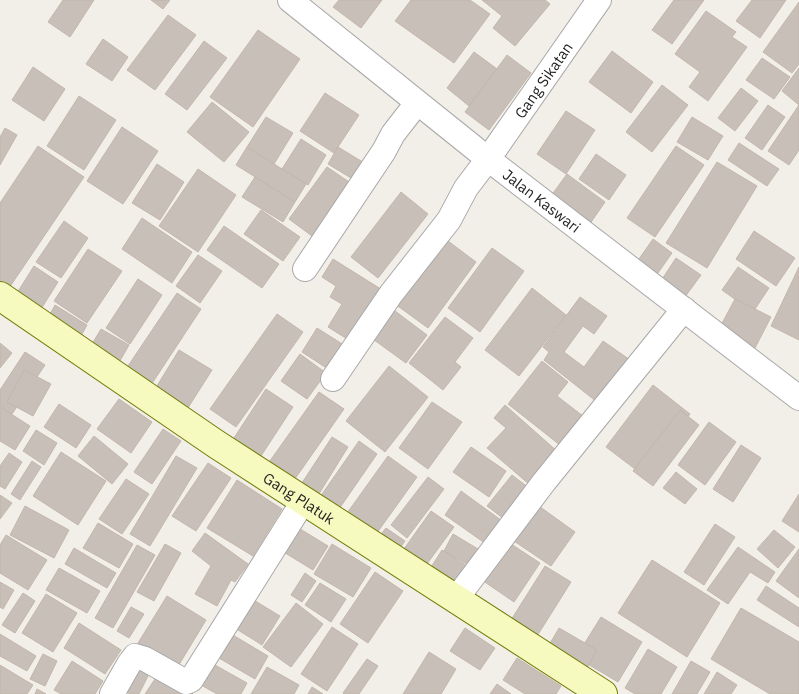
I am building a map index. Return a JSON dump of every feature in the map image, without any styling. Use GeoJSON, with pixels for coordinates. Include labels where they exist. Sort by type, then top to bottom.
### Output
{"type":"FeatureCollection","features":[{"type":"Feature","properties":{"kind":"street","name":"Jalan Kaswari"},"geometry":{"type":"LineString","coordinates":[[290,0],[488,159],[799,398]]}},
{"type":"Feature","properties":{"kind":"street","name":"Gang Sikatan"},"geometry":{"type":"LineString","coordinates":[[332,379],[391,294],[449,220],[466,188],[599,0]]}},
{"type":"Feature","properties":{"kind":"street"},"geometry":{"type":"LineString","coordinates":[[304,269],[384,151],[393,134],[418,103]]}},
{"type":"Feature","properties":{"kind":"street","name":"Gang Platuk"},"geometry":{"type":"LineString","coordinates":[[0,296],[216,444],[604,694]]}},
{"type":"Feature","properties":{"kind":"street"},"geometry":{"type":"LineString","coordinates":[[456,599],[544,482],[684,309]]}},
{"type":"Feature","properties":{"kind":"street"},"geometry":{"type":"LineString","coordinates":[[112,694],[129,664],[136,656],[186,682],[191,680],[304,500]]}},
{"type":"Feature","properties":{"kind":"building"},"geometry":{"type":"Polygon","coordinates":[[[63,0],[94,0],[70,37],[48,22],[63,0]]]}},
{"type":"Feature","properties":{"kind":"building"},"geometry":{"type":"Polygon","coordinates":[[[151,0],[170,0],[163,9],[151,0]]]}},
{"type":"Feature","properties":{"kind":"building"},"geometry":{"type":"Polygon","coordinates":[[[339,0],[382,0],[361,28],[333,7],[339,0]]]}},
{"type":"Feature","properties":{"kind":"building"},"geometry":{"type":"Polygon","coordinates":[[[411,0],[470,0],[490,14],[454,63],[395,21],[411,0]]]}},
{"type":"Feature","properties":{"kind":"building"},"geometry":{"type":"Polygon","coordinates":[[[482,0],[545,0],[550,4],[515,46],[493,28],[502,16],[482,0]]]}},
{"type":"Feature","properties":{"kind":"building"},"geometry":{"type":"Polygon","coordinates":[[[674,0],[704,0],[672,44],[652,30],[674,0]]]}},
{"type":"Feature","properties":{"kind":"building"},"geometry":{"type":"Polygon","coordinates":[[[752,0],[786,0],[760,38],[736,21],[752,0]]]}},
{"type":"Feature","properties":{"kind":"building"},"geometry":{"type":"Polygon","coordinates":[[[799,2],[799,64],[792,73],[763,52],[799,2]]]}},
{"type":"Feature","properties":{"kind":"building"},"geometry":{"type":"Polygon","coordinates":[[[706,11],[736,32],[732,37],[747,47],[708,101],[689,87],[700,72],[675,54],[706,11]]]}},
{"type":"Feature","properties":{"kind":"building"},"geometry":{"type":"Polygon","coordinates":[[[168,15],[196,35],[155,90],[127,70],[168,15]]]}},
{"type":"Feature","properties":{"kind":"building"},"geometry":{"type":"Polygon","coordinates":[[[258,30],[300,59],[253,127],[210,97],[258,30]]]}},
{"type":"Feature","properties":{"kind":"building"},"geometry":{"type":"Polygon","coordinates":[[[103,39],[128,57],[112,81],[86,64],[103,39]]]}},
{"type":"Feature","properties":{"kind":"building"},"geometry":{"type":"Polygon","coordinates":[[[204,41],[227,58],[187,110],[165,94],[204,41]]]}},
{"type":"Feature","properties":{"kind":"building"},"geometry":{"type":"Polygon","coordinates":[[[612,51],[653,82],[631,113],[589,82],[612,51]]]}},
{"type":"Feature","properties":{"kind":"building"},"geometry":{"type":"Polygon","coordinates":[[[474,52],[497,69],[469,106],[447,88],[474,52]]]}},
{"type":"Feature","properties":{"kind":"building"},"geometry":{"type":"Polygon","coordinates":[[[507,55],[531,73],[489,130],[465,112],[507,55]]]}},
{"type":"Feature","properties":{"kind":"building"},"geometry":{"type":"Polygon","coordinates":[[[762,58],[790,77],[774,99],[746,80],[762,58]]]}},
{"type":"Feature","properties":{"kind":"building"},"geometry":{"type":"Polygon","coordinates":[[[33,67],[65,89],[44,121],[12,100],[33,67]]]}},
{"type":"Feature","properties":{"kind":"building"},"geometry":{"type":"Polygon","coordinates":[[[799,68],[799,105],[782,91],[799,68]]]}},
{"type":"Feature","properties":{"kind":"building"},"geometry":{"type":"Polygon","coordinates":[[[662,85],[688,105],[652,152],[626,132],[662,85]]]}},
{"type":"Feature","properties":{"kind":"building"},"geometry":{"type":"Polygon","coordinates":[[[741,88],[758,101],[735,131],[718,118],[741,88]]]}},
{"type":"Feature","properties":{"kind":"building"},"geometry":{"type":"Polygon","coordinates":[[[325,93],[359,115],[334,153],[300,131],[325,93]]]}},
{"type":"Feature","properties":{"kind":"building"},"geometry":{"type":"Polygon","coordinates":[[[79,96],[116,120],[84,170],[47,146],[79,96]]]}},
{"type":"Feature","properties":{"kind":"building"},"geometry":{"type":"Polygon","coordinates":[[[212,102],[249,132],[224,162],[187,132],[212,102]]]}},
{"type":"Feature","properties":{"kind":"building"},"geometry":{"type":"Polygon","coordinates":[[[768,105],[785,117],[762,150],[745,138],[768,105]]]}},
{"type":"Feature","properties":{"kind":"building"},"geometry":{"type":"Polygon","coordinates":[[[799,105],[799,150],[789,165],[768,151],[799,105]]]}},
{"type":"Feature","properties":{"kind":"building"},"geometry":{"type":"Polygon","coordinates":[[[566,111],[595,130],[566,174],[537,154],[566,111]]]}},
{"type":"Feature","properties":{"kind":"building"},"geometry":{"type":"Polygon","coordinates":[[[266,117],[293,133],[274,164],[247,147],[266,117]]]}},
{"type":"Feature","properties":{"kind":"building"},"geometry":{"type":"Polygon","coordinates":[[[692,117],[723,136],[708,160],[677,142],[692,117]]]}},
{"type":"Feature","properties":{"kind":"building"},"geometry":{"type":"Polygon","coordinates":[[[122,127],[158,151],[123,204],[87,181],[122,127]]]}},
{"type":"Feature","properties":{"kind":"building"},"geometry":{"type":"Polygon","coordinates":[[[5,128],[17,135],[0,165],[0,137],[5,128]]]}},
{"type":"Feature","properties":{"kind":"building"},"geometry":{"type":"Polygon","coordinates":[[[301,139],[326,155],[308,185],[282,169],[301,139]]]}},
{"type":"Feature","properties":{"kind":"building"},"geometry":{"type":"Polygon","coordinates":[[[739,143],[779,169],[767,186],[728,160],[739,143]]]}},
{"type":"Feature","properties":{"kind":"building"},"geometry":{"type":"Polygon","coordinates":[[[38,146],[84,177],[3,297],[0,295],[0,203],[38,146]]]}},
{"type":"Feature","properties":{"kind":"building"},"geometry":{"type":"Polygon","coordinates":[[[676,146],[704,165],[655,237],[627,218],[676,146]]]}},
{"type":"Feature","properties":{"kind":"building"},"geometry":{"type":"Polygon","coordinates":[[[247,147],[306,184],[295,202],[236,165],[247,147]]]}},
{"type":"Feature","properties":{"kind":"building"},"geometry":{"type":"Polygon","coordinates":[[[338,147],[366,164],[356,181],[328,164],[338,147]]]}},
{"type":"Feature","properties":{"kind":"building"},"geometry":{"type":"Polygon","coordinates":[[[596,154],[626,175],[609,200],[579,179],[596,154]]]}},
{"type":"Feature","properties":{"kind":"building"},"geometry":{"type":"Polygon","coordinates":[[[717,162],[757,186],[707,268],[666,243],[717,162]]]}},
{"type":"Feature","properties":{"kind":"building"},"geometry":{"type":"Polygon","coordinates":[[[157,164],[184,182],[160,220],[132,203],[157,164]]]}},
{"type":"Feature","properties":{"kind":"building"},"geometry":{"type":"Polygon","coordinates":[[[327,167],[355,186],[316,239],[289,219],[327,167]]]}},
{"type":"Feature","properties":{"kind":"building"},"geometry":{"type":"Polygon","coordinates":[[[198,169],[236,195],[198,252],[159,226],[198,169]]]}},
{"type":"Feature","properties":{"kind":"building"},"geometry":{"type":"Polygon","coordinates":[[[567,174],[605,202],[587,228],[548,200],[567,174]]]}},
{"type":"Feature","properties":{"kind":"building"},"geometry":{"type":"Polygon","coordinates":[[[255,177],[295,202],[283,222],[242,197],[255,177]]]}},
{"type":"Feature","properties":{"kind":"building"},"geometry":{"type":"Polygon","coordinates":[[[401,192],[428,214],[378,278],[351,257],[401,192]]]}},
{"type":"Feature","properties":{"kind":"building"},"geometry":{"type":"Polygon","coordinates":[[[261,210],[300,237],[283,261],[244,234],[261,210]]]}},
{"type":"Feature","properties":{"kind":"building"},"geometry":{"type":"Polygon","coordinates":[[[142,218],[192,252],[172,283],[122,249],[142,218]]]}},
{"type":"Feature","properties":{"kind":"building"},"geometry":{"type":"Polygon","coordinates":[[[64,221],[88,238],[61,278],[36,262],[64,221]]]}},
{"type":"Feature","properties":{"kind":"building"},"geometry":{"type":"Polygon","coordinates":[[[224,226],[279,264],[262,288],[207,250],[224,226]]]}},
{"type":"Feature","properties":{"kind":"building"},"geometry":{"type":"Polygon","coordinates":[[[754,231],[795,258],[776,286],[736,259],[754,231]]]}},
{"type":"Feature","properties":{"kind":"building"},"geometry":{"type":"Polygon","coordinates":[[[444,238],[476,262],[428,328],[395,304],[444,238]]]}},
{"type":"Feature","properties":{"kind":"building"},"geometry":{"type":"Polygon","coordinates":[[[653,239],[672,253],[653,280],[634,266],[653,239]]]}},
{"type":"Feature","properties":{"kind":"building"},"geometry":{"type":"Polygon","coordinates":[[[492,248],[524,271],[480,332],[448,308],[492,248]]]}},
{"type":"Feature","properties":{"kind":"building"},"geometry":{"type":"Polygon","coordinates":[[[88,249],[122,271],[87,323],[54,301],[88,249]]]}},
{"type":"Feature","properties":{"kind":"building"},"geometry":{"type":"Polygon","coordinates":[[[198,255],[222,271],[200,303],[176,286],[198,255]]]}},
{"type":"Feature","properties":{"kind":"building"},"geometry":{"type":"Polygon","coordinates":[[[676,258],[701,275],[682,301],[659,284],[676,258]]]}},
{"type":"Feature","properties":{"kind":"building"},"geometry":{"type":"Polygon","coordinates":[[[333,259],[384,291],[352,342],[328,327],[342,304],[330,297],[336,286],[322,277],[333,259]]]}},
{"type":"Feature","properties":{"kind":"building"},"geometry":{"type":"Polygon","coordinates":[[[34,266],[58,282],[36,317],[12,301],[34,266]]]}},
{"type":"Feature","properties":{"kind":"building"},"geometry":{"type":"Polygon","coordinates":[[[738,267],[769,288],[753,312],[722,290],[738,267]]]}},
{"type":"Feature","properties":{"kind":"building"},"geometry":{"type":"Polygon","coordinates":[[[799,267],[799,340],[771,326],[799,267]]]}},
{"type":"Feature","properties":{"kind":"building"},"geometry":{"type":"Polygon","coordinates":[[[138,279],[162,295],[130,344],[106,328],[138,279]]]}},
{"type":"Feature","properties":{"kind":"building"},"geometry":{"type":"Polygon","coordinates":[[[532,288],[566,315],[519,376],[485,350],[532,288]]]}},
{"type":"Feature","properties":{"kind":"building"},"geometry":{"type":"Polygon","coordinates":[[[177,293],[201,309],[149,388],[124,372],[177,293]]]}},
{"type":"Feature","properties":{"kind":"building"},"geometry":{"type":"Polygon","coordinates":[[[580,297],[607,316],[594,334],[583,326],[564,352],[584,367],[603,341],[633,362],[602,406],[544,360],[549,352],[543,347],[580,297]]]}},
{"type":"Feature","properties":{"kind":"building"},"geometry":{"type":"Polygon","coordinates":[[[735,299],[771,317],[755,348],[719,329],[735,299]]]}},
{"type":"Feature","properties":{"kind":"building"},"geometry":{"type":"Polygon","coordinates":[[[55,305],[87,325],[76,345],[45,324],[55,305]]]}},
{"type":"Feature","properties":{"kind":"building"},"geometry":{"type":"Polygon","coordinates":[[[391,308],[427,335],[406,363],[370,337],[391,308]]]}},
{"type":"Feature","properties":{"kind":"building"},"geometry":{"type":"Polygon","coordinates":[[[277,314],[303,332],[236,427],[210,409],[277,314]]]}},
{"type":"Feature","properties":{"kind":"building"},"geometry":{"type":"Polygon","coordinates":[[[445,317],[473,338],[455,362],[461,367],[443,390],[409,363],[445,317]]]}},
{"type":"Feature","properties":{"kind":"building"},"geometry":{"type":"Polygon","coordinates":[[[317,328],[347,347],[331,371],[302,352],[317,328]]]}},
{"type":"Feature","properties":{"kind":"building"},"geometry":{"type":"Polygon","coordinates":[[[101,329],[129,345],[117,366],[89,349],[101,329]]]}},
{"type":"Feature","properties":{"kind":"building"},"geometry":{"type":"Polygon","coordinates":[[[0,343],[12,353],[0,368],[0,343]]]}},
{"type":"Feature","properties":{"kind":"building"},"geometry":{"type":"Polygon","coordinates":[[[179,350],[212,370],[184,414],[152,394],[179,350]]]}},
{"type":"Feature","properties":{"kind":"building"},"geometry":{"type":"Polygon","coordinates":[[[25,352],[45,365],[12,414],[0,406],[0,390],[25,352]]]}},
{"type":"Feature","properties":{"kind":"building"},"geometry":{"type":"Polygon","coordinates":[[[300,354],[326,373],[307,399],[281,381],[300,354]]]}},
{"type":"Feature","properties":{"kind":"building"},"geometry":{"type":"Polygon","coordinates":[[[542,361],[568,382],[557,396],[588,420],[565,449],[508,404],[542,361]]]}},
{"type":"Feature","properties":{"kind":"building"},"geometry":{"type":"Polygon","coordinates":[[[389,366],[428,397],[385,452],[346,421],[389,366]]]}},
{"type":"Feature","properties":{"kind":"building"},"geometry":{"type":"Polygon","coordinates":[[[24,370],[51,384],[33,416],[7,402],[24,370]]]}},
{"type":"Feature","properties":{"kind":"building"},"geometry":{"type":"Polygon","coordinates":[[[653,385],[690,414],[643,475],[606,447],[653,385]]]}},
{"type":"Feature","properties":{"kind":"building"},"geometry":{"type":"Polygon","coordinates":[[[266,389],[293,407],[259,459],[232,441],[266,389]]]}},
{"type":"Feature","properties":{"kind":"building"},"geometry":{"type":"Polygon","coordinates":[[[319,392],[344,409],[292,483],[267,465],[319,392]]]}},
{"type":"Feature","properties":{"kind":"building"},"geometry":{"type":"Polygon","coordinates":[[[119,399],[152,422],[131,453],[97,429],[119,399]]]}},
{"type":"Feature","properties":{"kind":"building"},"geometry":{"type":"Polygon","coordinates":[[[432,402],[462,422],[428,469],[399,448],[432,402]]]}},
{"type":"Feature","properties":{"kind":"building"},"geometry":{"type":"Polygon","coordinates":[[[59,404],[91,425],[76,448],[44,427],[59,404]]]}},
{"type":"Feature","properties":{"kind":"building"},"geometry":{"type":"Polygon","coordinates":[[[505,405],[558,452],[530,485],[487,448],[506,428],[494,418],[505,405]]]}},
{"type":"Feature","properties":{"kind":"building"},"geometry":{"type":"Polygon","coordinates":[[[0,407],[30,426],[15,450],[0,441],[0,407]]]}},
{"type":"Feature","properties":{"kind":"building"},"geometry":{"type":"Polygon","coordinates":[[[680,410],[699,425],[653,486],[633,471],[680,410]]]}},
{"type":"Feature","properties":{"kind":"building"},"geometry":{"type":"Polygon","coordinates":[[[709,422],[736,442],[705,485],[678,465],[709,422]]]}},
{"type":"Feature","properties":{"kind":"building"},"geometry":{"type":"Polygon","coordinates":[[[163,429],[181,441],[152,484],[134,472],[163,429]]]}},
{"type":"Feature","properties":{"kind":"building"},"geometry":{"type":"Polygon","coordinates":[[[36,430],[57,443],[44,465],[23,451],[36,430]]]}},
{"type":"Feature","properties":{"kind":"building"},"geometry":{"type":"Polygon","coordinates":[[[94,436],[128,464],[112,484],[78,456],[94,436]]]}},
{"type":"Feature","properties":{"kind":"building"},"geometry":{"type":"Polygon","coordinates":[[[332,437],[348,447],[317,497],[300,486],[332,437]]]}},
{"type":"Feature","properties":{"kind":"building"},"geometry":{"type":"Polygon","coordinates":[[[359,441],[377,454],[339,509],[320,497],[359,441]]]}},
{"type":"Feature","properties":{"kind":"building"},"geometry":{"type":"Polygon","coordinates":[[[741,445],[761,458],[733,502],[713,489],[741,445]]]}},
{"type":"Feature","properties":{"kind":"building"},"geometry":{"type":"Polygon","coordinates":[[[471,447],[506,471],[489,497],[453,472],[471,447]]]}},
{"type":"Feature","properties":{"kind":"building"},"geometry":{"type":"Polygon","coordinates":[[[61,452],[106,481],[78,525],[33,496],[61,452]]]}},
{"type":"Feature","properties":{"kind":"building"},"geometry":{"type":"Polygon","coordinates":[[[9,453],[22,462],[5,489],[0,486],[0,466],[9,453]]]}},
{"type":"Feature","properties":{"kind":"building"},"geometry":{"type":"Polygon","coordinates":[[[176,456],[197,468],[150,546],[130,534],[176,456]]]}},
{"type":"Feature","properties":{"kind":"building"},"geometry":{"type":"Polygon","coordinates":[[[388,456],[417,477],[374,537],[345,516],[388,456]]]}},
{"type":"Feature","properties":{"kind":"building"},"geometry":{"type":"Polygon","coordinates":[[[32,461],[41,467],[20,500],[11,494],[32,461]]]}},
{"type":"Feature","properties":{"kind":"building"},"geometry":{"type":"Polygon","coordinates":[[[208,463],[231,478],[196,531],[172,516],[208,463]]]}},
{"type":"Feature","properties":{"kind":"building"},"geometry":{"type":"Polygon","coordinates":[[[676,472],[697,489],[685,504],[663,488],[676,472]]]}},
{"type":"Feature","properties":{"kind":"building"},"geometry":{"type":"Polygon","coordinates":[[[512,475],[533,491],[508,522],[487,506],[512,475]]]}},
{"type":"Feature","properties":{"kind":"building"},"geometry":{"type":"Polygon","coordinates":[[[428,477],[444,489],[407,538],[391,525],[428,477]]]}},
{"type":"Feature","properties":{"kind":"building"},"geometry":{"type":"Polygon","coordinates":[[[126,479],[149,494],[122,534],[99,519],[126,479]]]}},
{"type":"Feature","properties":{"kind":"building"},"geometry":{"type":"Polygon","coordinates":[[[237,480],[282,509],[253,556],[207,528],[237,480]]]}},
{"type":"Feature","properties":{"kind":"building"},"geometry":{"type":"Polygon","coordinates":[[[461,491],[505,523],[489,546],[445,515],[461,491]]]}},
{"type":"Feature","properties":{"kind":"building"},"geometry":{"type":"Polygon","coordinates":[[[799,494],[799,532],[782,521],[799,494]]]}},
{"type":"Feature","properties":{"kind":"building"},"geometry":{"type":"Polygon","coordinates":[[[0,495],[12,503],[0,519],[0,495]]]}},
{"type":"Feature","properties":{"kind":"building"},"geometry":{"type":"Polygon","coordinates":[[[536,504],[575,532],[551,566],[511,539],[536,504]]]}},
{"type":"Feature","properties":{"kind":"building"},"geometry":{"type":"Polygon","coordinates":[[[25,506],[69,530],[54,558],[10,535],[25,506]]]}},
{"type":"Feature","properties":{"kind":"building"},"geometry":{"type":"Polygon","coordinates":[[[431,511],[454,527],[421,572],[399,556],[431,511]]]}},
{"type":"Feature","properties":{"kind":"building"},"geometry":{"type":"Polygon","coordinates":[[[98,523],[133,544],[119,568],[83,548],[98,523]]]}},
{"type":"Feature","properties":{"kind":"building"},"geometry":{"type":"Polygon","coordinates":[[[292,524],[328,546],[313,570],[277,548],[292,524]]]}},
{"type":"Feature","properties":{"kind":"building"},"geometry":{"type":"Polygon","coordinates":[[[715,524],[735,537],[704,585],[684,572],[715,524]]]}},
{"type":"Feature","properties":{"kind":"building"},"geometry":{"type":"Polygon","coordinates":[[[386,528],[405,541],[396,553],[377,539],[386,528]]]}},
{"type":"Feature","properties":{"kind":"building"},"geometry":{"type":"Polygon","coordinates":[[[774,530],[795,547],[778,568],[757,549],[774,530]]]}},
{"type":"Feature","properties":{"kind":"building"},"geometry":{"type":"Polygon","coordinates":[[[205,533],[248,564],[235,582],[231,580],[217,606],[195,594],[211,566],[192,551],[205,533]]]}},
{"type":"Feature","properties":{"kind":"building"},"geometry":{"type":"Polygon","coordinates":[[[453,534],[483,552],[474,568],[444,551],[453,534]]]}},
{"type":"Feature","properties":{"kind":"building"},"geometry":{"type":"Polygon","coordinates":[[[6,535],[47,560],[28,590],[0,573],[0,545],[6,535]]]}},
{"type":"Feature","properties":{"kind":"building"},"geometry":{"type":"Polygon","coordinates":[[[505,540],[540,563],[514,602],[479,578],[505,540]]]}},
{"type":"Feature","properties":{"kind":"building"},"geometry":{"type":"Polygon","coordinates":[[[165,544],[181,553],[154,601],[137,592],[165,544]]]}},
{"type":"Feature","properties":{"kind":"building"},"geometry":{"type":"Polygon","coordinates":[[[332,544],[371,568],[353,597],[314,574],[332,544]]]}},
{"type":"Feature","properties":{"kind":"building"},"geometry":{"type":"Polygon","coordinates":[[[137,545],[155,555],[113,628],[95,618],[137,545]]]}},
{"type":"Feature","properties":{"kind":"building"},"geometry":{"type":"Polygon","coordinates":[[[738,547],[775,572],[768,583],[750,572],[728,604],[707,590],[738,547]]]}},
{"type":"Feature","properties":{"kind":"building"},"geometry":{"type":"Polygon","coordinates":[[[74,548],[116,573],[107,588],[65,564],[74,548]]]}},
{"type":"Feature","properties":{"kind":"building"},"geometry":{"type":"Polygon","coordinates":[[[799,549],[799,598],[776,581],[799,549]]]}},
{"type":"Feature","properties":{"kind":"building"},"geometry":{"type":"Polygon","coordinates":[[[442,550],[472,569],[460,588],[430,569],[442,550]]]}},
{"type":"Feature","properties":{"kind":"building"},"geometry":{"type":"Polygon","coordinates":[[[652,560],[720,603],[687,657],[618,613],[652,560]]]}},
{"type":"Feature","properties":{"kind":"building"},"geometry":{"type":"Polygon","coordinates":[[[545,566],[571,582],[532,644],[506,628],[545,566]]]}},
{"type":"Feature","properties":{"kind":"building"},"geometry":{"type":"Polygon","coordinates":[[[59,568],[100,591],[87,613],[46,590],[59,568]]]}},
{"type":"Feature","properties":{"kind":"building"},"geometry":{"type":"Polygon","coordinates":[[[375,572],[403,591],[368,643],[340,624],[375,572]]]}},
{"type":"Feature","properties":{"kind":"building"},"geometry":{"type":"Polygon","coordinates":[[[305,573],[316,581],[302,602],[291,595],[305,573]]]}},
{"type":"Feature","properties":{"kind":"building"},"geometry":{"type":"Polygon","coordinates":[[[0,582],[14,590],[3,609],[0,607],[0,582]]]}},
{"type":"Feature","properties":{"kind":"building"},"geometry":{"type":"Polygon","coordinates":[[[320,583],[346,599],[331,622],[305,605],[320,583]]]}},
{"type":"Feature","properties":{"kind":"building"},"geometry":{"type":"Polygon","coordinates":[[[766,586],[799,608],[799,627],[757,600],[766,586]]]}},
{"type":"Feature","properties":{"kind":"building"},"geometry":{"type":"Polygon","coordinates":[[[23,593],[35,601],[15,633],[2,625],[23,593]]]}},
{"type":"Feature","properties":{"kind":"building"},"geometry":{"type":"Polygon","coordinates":[[[46,594],[77,613],[53,652],[22,633],[46,594]]]}},
{"type":"Feature","properties":{"kind":"building"},"geometry":{"type":"Polygon","coordinates":[[[167,596],[206,620],[177,668],[138,643],[167,596]]]}},
{"type":"Feature","properties":{"kind":"building"},"geometry":{"type":"Polygon","coordinates":[[[247,596],[280,616],[262,645],[230,625],[247,596]]]}},
{"type":"Feature","properties":{"kind":"building"},"geometry":{"type":"Polygon","coordinates":[[[296,603],[323,624],[291,667],[263,647],[296,603]]]}},
{"type":"Feature","properties":{"kind":"building"},"geometry":{"type":"Polygon","coordinates":[[[131,607],[144,614],[129,638],[117,631],[131,607]]]}},
{"type":"Feature","properties":{"kind":"building"},"geometry":{"type":"Polygon","coordinates":[[[741,608],[799,642],[799,694],[770,694],[711,659],[741,608]]]}},
{"type":"Feature","properties":{"kind":"building"},"geometry":{"type":"Polygon","coordinates":[[[601,617],[642,642],[618,682],[576,657],[601,617]]]}},
{"type":"Feature","properties":{"kind":"building"},"geometry":{"type":"Polygon","coordinates":[[[79,623],[121,650],[105,674],[64,648],[79,623]]]}},
{"type":"Feature","properties":{"kind":"building"},"geometry":{"type":"Polygon","coordinates":[[[332,627],[358,644],[327,691],[301,674],[332,627]]]}},
{"type":"Feature","properties":{"kind":"building"},"geometry":{"type":"Polygon","coordinates":[[[465,628],[495,648],[480,670],[450,651],[465,628]]]}},
{"type":"Feature","properties":{"kind":"building"},"geometry":{"type":"Polygon","coordinates":[[[559,628],[597,650],[583,675],[545,652],[559,628]]]}},
{"type":"Feature","properties":{"kind":"building"},"geometry":{"type":"Polygon","coordinates":[[[226,631],[268,656],[255,679],[212,654],[226,631]]]}},
{"type":"Feature","properties":{"kind":"building"},"geometry":{"type":"Polygon","coordinates":[[[0,634],[36,656],[27,671],[0,656],[0,634]]]}},
{"type":"Feature","properties":{"kind":"building"},"geometry":{"type":"Polygon","coordinates":[[[648,649],[677,667],[661,694],[635,694],[625,688],[648,649]]]}},
{"type":"Feature","properties":{"kind":"building"},"geometry":{"type":"Polygon","coordinates":[[[429,652],[456,669],[441,694],[403,694],[429,652]]]}},
{"type":"Feature","properties":{"kind":"building"},"geometry":{"type":"Polygon","coordinates":[[[43,654],[57,661],[45,686],[30,679],[43,654]]]}},
{"type":"Feature","properties":{"kind":"building"},"geometry":{"type":"Polygon","coordinates":[[[517,658],[561,686],[556,694],[525,694],[503,680],[517,658]]]}},
{"type":"Feature","properties":{"kind":"building"},"geometry":{"type":"Polygon","coordinates":[[[367,659],[378,666],[359,694],[344,694],[343,693],[367,659]]]}},
{"type":"Feature","properties":{"kind":"building"},"geometry":{"type":"Polygon","coordinates":[[[206,660],[247,683],[241,694],[217,694],[194,681],[206,660]]]}},
{"type":"Feature","properties":{"kind":"building"},"geometry":{"type":"Polygon","coordinates":[[[72,661],[103,681],[95,694],[61,694],[54,690],[72,661]]]}},
{"type":"Feature","properties":{"kind":"building"},"geometry":{"type":"Polygon","coordinates":[[[691,661],[710,672],[697,694],[672,694],[691,661]]]}},
{"type":"Feature","properties":{"kind":"building"},"geometry":{"type":"Polygon","coordinates":[[[134,664],[150,672],[139,694],[130,694],[121,689],[134,664]]]}},
{"type":"Feature","properties":{"kind":"building"},"geometry":{"type":"Polygon","coordinates":[[[0,665],[33,685],[27,694],[0,694],[0,665]]]}},
{"type":"Feature","properties":{"kind":"building"},"geometry":{"type":"Polygon","coordinates":[[[267,667],[299,685],[294,694],[251,694],[267,667]]]}},
{"type":"Feature","properties":{"kind":"building"},"geometry":{"type":"Polygon","coordinates":[[[717,672],[737,685],[731,694],[704,694],[717,672]]]}},
{"type":"Feature","properties":{"kind":"building"},"geometry":{"type":"Polygon","coordinates":[[[159,673],[193,694],[145,694],[159,673]]]}},
{"type":"Feature","properties":{"kind":"building"},"geometry":{"type":"Polygon","coordinates":[[[497,684],[511,694],[490,694],[497,684]]]}},
{"type":"Feature","properties":{"kind":"building"},"geometry":{"type":"Polygon","coordinates":[[[312,687],[323,694],[308,694],[312,687]]]}},
{"type":"Feature","properties":{"kind":"building"},"geometry":{"type":"Polygon","coordinates":[[[37,689],[46,694],[35,694],[37,689]]]}}]}
